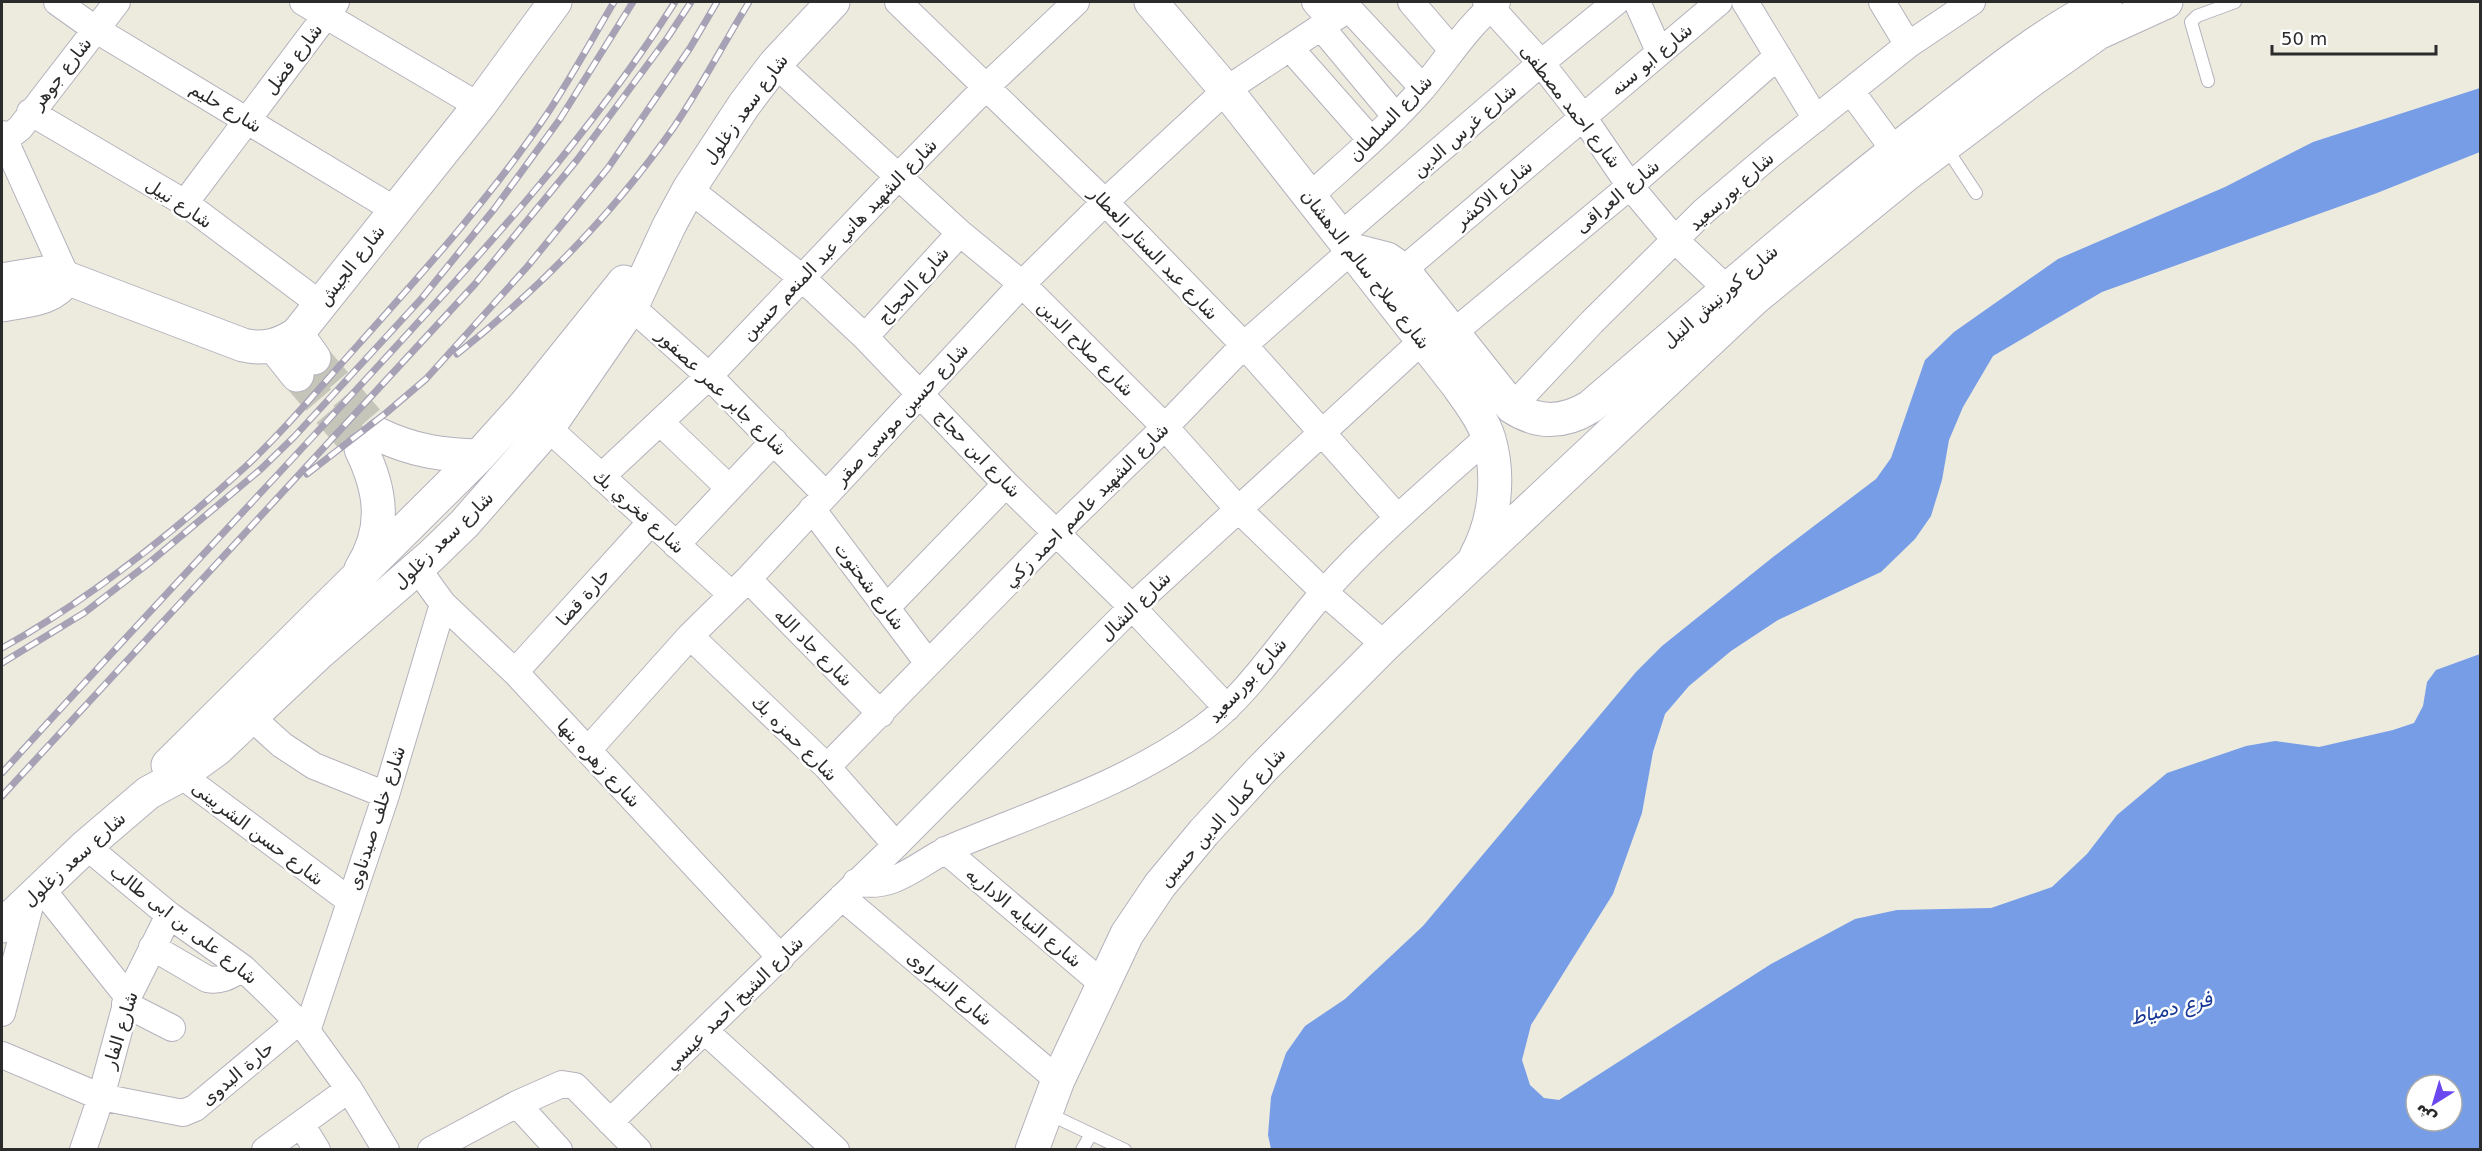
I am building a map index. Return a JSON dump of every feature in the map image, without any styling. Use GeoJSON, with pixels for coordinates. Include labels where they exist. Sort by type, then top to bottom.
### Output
{"type":"FeatureCollection","features":[{"type":"Feature","properties":{"kind":"main road","name":"شارع الجيش"},"geometry":{"type":"LineString","coordinates":[[2,280],[44,273],[56,274],[243,345],[296,353],[321,304],[479,106],[555,2]]}},
{"type":"Feature","properties":{"kind":"main road","name":"شارع سعد زغلول"},"geometry":{"type":"LineString","coordinates":[[175,768],[217,749],[319,653],[417,568],[465,523],[548,428],[689,189],[744,105],[775,64],[833,2]]}},
{"type":"Feature","properties":{"kind":"main road","name":"شارع صلاح سالم الدهشان"},"geometry":{"type":"LineString","coordinates":[[1151,2],[1226,90],[1346,243],[1438,337],[1456,383],[1488,437],[1495,480],[1493,502],[1485,536],[1468,567]]}},
{"type":"Feature","properties":{"kind":"main road","name":"شارع كورنيش النيل"},"geometry":{"type":"LineString","coordinates":[[1346,243],[1387,260],[1403,270],[1438,337],[1512,407],[1524,415],[1551,421],[1579,415],[1799,227],[1894,150],[1994,74],[2082,13],[2105,2]]}},
{"type":"Feature","properties":{"kind":"main road","name":"شارع كورنيش النيل"},"geometry":{"type":"LineString","coordinates":[[1468,567],[1755,298],[1944,146],[2033,79],[2098,33],[2166,2]]}},
{"type":"Feature","properties":{"kind":"main road"},"geometry":{"type":"LineString","coordinates":[[2,305],[49,296],[57,291],[67,278]]}},
{"type":"Feature","properties":{"kind":"main road","name":"شارع سعد زغلول"},"geometry":{"type":"LineString","coordinates":[[2,926],[86,846],[175,768],[352,582],[479,456],[623,300]]}},
{"type":"Feature","properties":{"kind":"main road"},"geometry":{"type":"LineString","coordinates":[[352,582],[368,558],[377,531],[379,502],[370,442],[436,454],[479,456]]}},
{"type":"Feature","properties":{"kind":"main road","name":"شارع كمال الدين حسين"},"geometry":{"type":"LineString","coordinates":[[1032,1149],[1058,1080],[1126,934],[1167,876],[1261,770],[1385,645],[1468,567]]}},
{"type":"Feature","properties":{"kind":"street","name":"شارع حليم"},"geometry":{"type":"LineString","coordinates":[[57,2],[95,29],[395,210]]}},
{"type":"Feature","properties":{"kind":"street","name":"شارع جوهر"},"geometry":{"type":"LineString","coordinates":[[3,139],[20,128],[30,112],[117,2]]}},
{"type":"Feature","properties":{"kind":"street"},"geometry":{"type":"LineString","coordinates":[[303,2],[331,8],[479,106]]}},
{"type":"Feature","properties":{"kind":"street","name":"شارع عبد الستار العطار"},"geometry":{"type":"LineString","coordinates":[[898,2],[1105,202],[1244,345],[1397,517]]}},
{"type":"Feature","properties":{"kind":"street","name":"شارع الشهيد هاني عبد المنعم حسين"},"geometry":{"type":"LineString","coordinates":[[601,477],[709,376],[801,277],[987,86],[1076,2]]}},
{"type":"Feature","properties":{"kind":"street"},"geometry":{"type":"LineString","coordinates":[[1411,2],[1452,50]]}},
{"type":"Feature","properties":{"kind":"street","name":"شارع غرس الدين"},"geometry":{"type":"LineString","coordinates":[[1346,243],[1541,63],[1616,2]]}},
{"type":"Feature","properties":{"kind":"street"},"geometry":{"type":"LineString","coordinates":[[1637,2],[1659,51]]}},
{"type":"Feature","properties":{"kind":"street","name":"شارع ابو سنه"},"geometry":{"type":"LineString","coordinates":[[1583,117],[1719,2]]}},
{"type":"Feature","properties":{"kind":"street"},"geometry":{"type":"LineString","coordinates":[[1745,2],[1816,118]]}},
{"type":"Feature","properties":{"kind":"street"},"geometry":{"type":"LineString","coordinates":[[1882,2],[1908,45]]}},
{"type":"Feature","properties":{"kind":"street","name":"شارع بورسعيد"},"geometry":{"type":"LineString","coordinates":[[1512,407],[1592,322],[1732,187],[1908,45],[1971,2]]}},
{"type":"Feature","properties":{"kind":"street","name":"شارع السلطان"},"geometry":{"type":"LineString","coordinates":[[1309,197],[1396,117],[1491,3]]}},
{"type":"Feature","properties":{"kind":"street","name":"شارع احمد مصطفى"},"geometry":{"type":"LineString","coordinates":[[1491,3],[1583,117],[1630,186],[1676,241],[1728,290]]}},
{"type":"Feature","properties":{"kind":"street","name":"شارع فضل"},"geometry":{"type":"LineString","coordinates":[[184,203],[331,8]]}},
{"type":"Feature","properties":{"kind":"street"},"geometry":{"type":"LineString","coordinates":[[1396,117],[1328,15],[1352,12],[1423,87]]}},
{"type":"Feature","properties":{"kind":"street","name":"شارع حسين موسي صقر"},"geometry":{"type":"LineString","coordinates":[[588,750],[690,636],[740,587],[1022,284],[1105,202],[1226,90],[1290,48],[1328,15]]}},
{"type":"Feature","properties":{"kind":"street"},"geometry":{"type":"LineString","coordinates":[[1290,48],[1371,140]]}},
{"type":"Feature","properties":{"kind":"street","name":"شارع العراقى"},"geometry":{"type":"LineString","coordinates":[[1438,337],[1630,186],[1778,56]]}},
{"type":"Feature","properties":{"kind":"street","name":"شارع صلاح الدين"},"geometry":{"type":"LineString","coordinates":[[775,64],[960,233],[1022,284],[1165,427],[1238,509],[1385,645]]}},
{"type":"Feature","properties":{"kind":"street"},"geometry":{"type":"LineString","coordinates":[[1851,91],[1894,150]]}},
{"type":"Feature","properties":{"kind":"street","name":"شارع نبيل"},"geometry":{"type":"LineString","coordinates":[[30,112],[184,203],[321,304]]}},
{"type":"Feature","properties":{"kind":"street","name":"شارع الاكشر"},"geometry":{"type":"LineString","coordinates":[[1403,270],[1583,117]]}},
{"type":"Feature","properties":{"kind":"street"},"geometry":{"type":"LineString","coordinates":[[3,139],[67,278]]}},
{"type":"Feature","properties":{"kind":"street","name":"شارع ابن حجاج"},"geometry":{"type":"LineString","coordinates":[[689,189],[801,277],[865,337],[1006,484],[1132,607],[1227,708]]}},
{"type":"Feature","properties":{"kind":"street","name":"شارع الحجاج"},"geometry":{"type":"LineString","coordinates":[[865,337],[960,233]]}},
{"type":"Feature","properties":{"kind":"street","name":"شارع الشهيد عاصم احمد زكي"},"geometry":{"type":"LineString","coordinates":[[827,767],[1056,533],[1165,427],[1346,243]]}},
{"type":"Feature","properties":{"kind":"street","name":"شارع جابر عمر عصفور"},"geometry":{"type":"LineString","coordinates":[[623,300],[709,376],[774,441],[819,502]]}},
{"type":"Feature","properties":{"kind":"street","name":"شارع الشال"},"geometry":{"type":"LineString","coordinates":[[849,889],[896,846],[1132,607],[1322,431],[1438,337]]}},
{"type":"Feature","properties":{"kind":"street"},"geometry":{"type":"LineString","coordinates":[[660,422],[729,488]]}},
{"type":"Feature","properties":{"kind":"street","name":"شارع فخري بك"},"geometry":{"type":"LineString","coordinates":[[548,428],[676,545],[740,587]]}},
{"type":"Feature","properties":{"kind":"street","name":"شارع بورسعيد"},"geometry":{"type":"LineString","coordinates":[[849,889],[897,879],[945,850],[1116,779],[1163,754],[1203,728],[1227,708],[1324,591],[1397,517],[1488,437]]}},
{"type":"Feature","properties":{"kind":"street"},"geometry":{"type":"LineString","coordinates":[[676,545],[774,441]]}},
{"type":"Feature","properties":{"kind":"street"},"geometry":{"type":"LineString","coordinates":[[886,608],[1006,484]]}},
{"type":"Feature","properties":{"kind":"street","name":"شارع شحتوت"},"geometry":{"type":"LineString","coordinates":[[819,502],[886,608],[928,663]]}},
{"type":"Feature","properties":{"kind":"street","name":"حارة قضا"},"geometry":{"type":"LineString","coordinates":[[515,672],[651,522]]}},
{"type":"Feature","properties":{"kind":"street","name":"شارع زهره بنها"},"geometry":{"type":"LineString","coordinates":[[417,568],[443,604],[515,672],[781,958]]}},
{"type":"Feature","properties":{"kind":"street","name":"شارع جاد الله"},"geometry":{"type":"LineString","coordinates":[[740,587],[881,714]]}},
{"type":"Feature","properties":{"kind":"street","name":"شارع خلف صيدناوى"},"geometry":{"type":"LineString","coordinates":[[303,1027],[386,795],[443,604]]}},
{"type":"Feature","properties":{"kind":"street","name":"شارع حمزه بك"},"geometry":{"type":"LineString","coordinates":[[690,636],[827,767],[896,846]]}},
{"type":"Feature","properties":{"kind":"street"},"geometry":{"type":"LineString","coordinates":[[252,718],[282,745],[314,766],[386,795]]}},
{"type":"Feature","properties":{"kind":"street","name":"شارع حسن الشربينى"},"geometry":{"type":"LineString","coordinates":[[175,768],[349,900]]}},
{"type":"Feature","properties":{"kind":"street","name":"شارع على بن ابى طالب"},"geometry":{"type":"LineString","coordinates":[[86,846],[169,915],[243,968],[303,1027],[349,1089],[386,1149]]}},
{"type":"Feature","properties":{"kind":"street","name":"شارع النيابه الاداريه"},"geometry":{"type":"LineString","coordinates":[[945,850],[1103,984]]}},
{"type":"Feature","properties":{"kind":"street","name":"شارع الشيخ احمد عيسي"},"geometry":{"type":"LineString","coordinates":[[610,1122],[781,958],[849,889]]}},
{"type":"Feature","properties":{"kind":"street","name":"شارع النبراوى"},"geometry":{"type":"LineString","coordinates":[[849,889],[1058,1080]]}},
{"type":"Feature","properties":{"kind":"street"},"geometry":{"type":"LineString","coordinates":[[37,893],[126,1000],[172,1028]]}},
{"type":"Feature","properties":{"kind":"street"},"geometry":{"type":"LineString","coordinates":[[2,1013],[37,893]]}},
{"type":"Feature","properties":{"kind":"street","name":"شارع الفار"},"geometry":{"type":"LineString","coordinates":[[83,1149],[101,1097],[126,1000],[169,915]]}},
{"type":"Feature","properties":{"kind":"street"},"geometry":{"type":"LineString","coordinates":[[152,947],[207,979],[216,981],[225,979],[243,968]]}},
{"type":"Feature","properties":{"kind":"street","name":"حارة البدوى"},"geometry":{"type":"LineString","coordinates":[[2,1055],[101,1097],[183,1113],[189,1111],[303,1027]]}},
{"type":"Feature","properties":{"kind":"street"},"geometry":{"type":"LineString","coordinates":[[705,1031],[836,1149]]}},
{"type":"Feature","properties":{"kind":"street"},"geometry":{"type":"LineString","coordinates":[[431,1149],[517,1104],[562,1084],[575,1086],[638,1149]]}},
{"type":"Feature","properties":{"kind":"street"},"geometry":{"type":"LineString","coordinates":[[265,1149],[349,1089]]}},
{"type":"Feature","properties":{"kind":"street"},"geometry":{"type":"LineString","coordinates":[[517,1104],[559,1149]]}},
{"type":"Feature","properties":{"kind":"street"},"geometry":{"type":"LineString","coordinates":[[301,1124],[317,1149]]}},
{"type":"Feature","properties":{"kind":"lane"},"geometry":{"type":"LineString","coordinates":[[2208,81],[2190,27],[2191,22],[2196,16],[2235,2]]}},
{"type":"Feature","properties":{"kind":"lane"},"geometry":{"type":"LineString","coordinates":[[1944,146],[1976,193]]}},
{"type":"Feature","properties":{"kind":"lane"},"geometry":{"type":"LineString","coordinates":[[1045,1113],[1125,1149]]}},
{"type":"Feature","properties":{"kind":"lane"},"geometry":{"type":"LineString","coordinates":[[1082,1149],[1091,1134]]}},
{"type":"Feature","properties":{"kind":"water","name":"فرع دمياط"},"geometry":{"type":"Polygon","coordinates":[[[2480,88],[2480,152],[2377,193],[2102,292],[1993,356],[1963,407],[1949,440],[1942,480],[1931,516],[1915,539],[1881,572],[1778,620],[1731,651],[1689,686],[1665,714],[1653,752],[1642,813],[1613,894],[1531,1025],[1522,1060],[1530,1085],[1544,1098],[1559,1100],[1771,964],[1855,919],[1897,910],[1991,908],[2052,887],[2087,854],[2117,815],[2167,773],[2246,746],[2275,741],[2319,747],[2414,723],[2423,706],[2427,682],[2436,670],[2480,654],[2480,1149],[1271,1149],[1268,1135],[1271,1097],[1286,1053],[1305,1026],[1345,999],[1423,926],[1636,672],[1662,646],[1773,557],[1876,479],[1891,458],[1925,360],[1954,332],[2058,259],[2225,187],[2313,142],[2480,88]]]}},
{"type":"Feature","properties":{"kind":"tunnel"},"geometry":{"type":"LineString","coordinates":[[314,358],[380,435]]}},
{"type":"Feature","properties":{"kind":"tunnel"},"geometry":{"type":"LineString","coordinates":[[297,375],[361,449]]}},
{"type":"Feature","properties":{"kind":"railway"},"geometry":{"type":"LineString","coordinates":[[2,648],[97,588],[158,542],[216,493],[274,439],[432,261],[503,175],[556,100],[614,2]]}},
{"type":"Feature","properties":{"kind":"railway"},"geometry":{"type":"LineString","coordinates":[[2,663],[84,613],[149,563],[261,469],[294,437],[422,298],[495,208],[560,119],[633,2]]}},
{"type":"Feature","properties":{"kind":"railway"},"geometry":{"type":"LineString","coordinates":[[2,773],[497,234],[572,145],[643,51],[675,2]]}},
{"type":"Feature","properties":{"kind":"railway"},"geometry":{"type":"LineString","coordinates":[[2,796],[475,284],[577,160],[668,37],[691,2]]}},
{"type":"Feature","properties":{"kind":"railway"},"geometry":{"type":"LineString","coordinates":[[307,474],[426,379],[527,267],[608,168],[690,48],[717,2]]}},
{"type":"Feature","properties":{"kind":"railway"},"geometry":{"type":"LineString","coordinates":[[457,354],[546,276],[626,190],[684,112],[749,2]]}}]}
